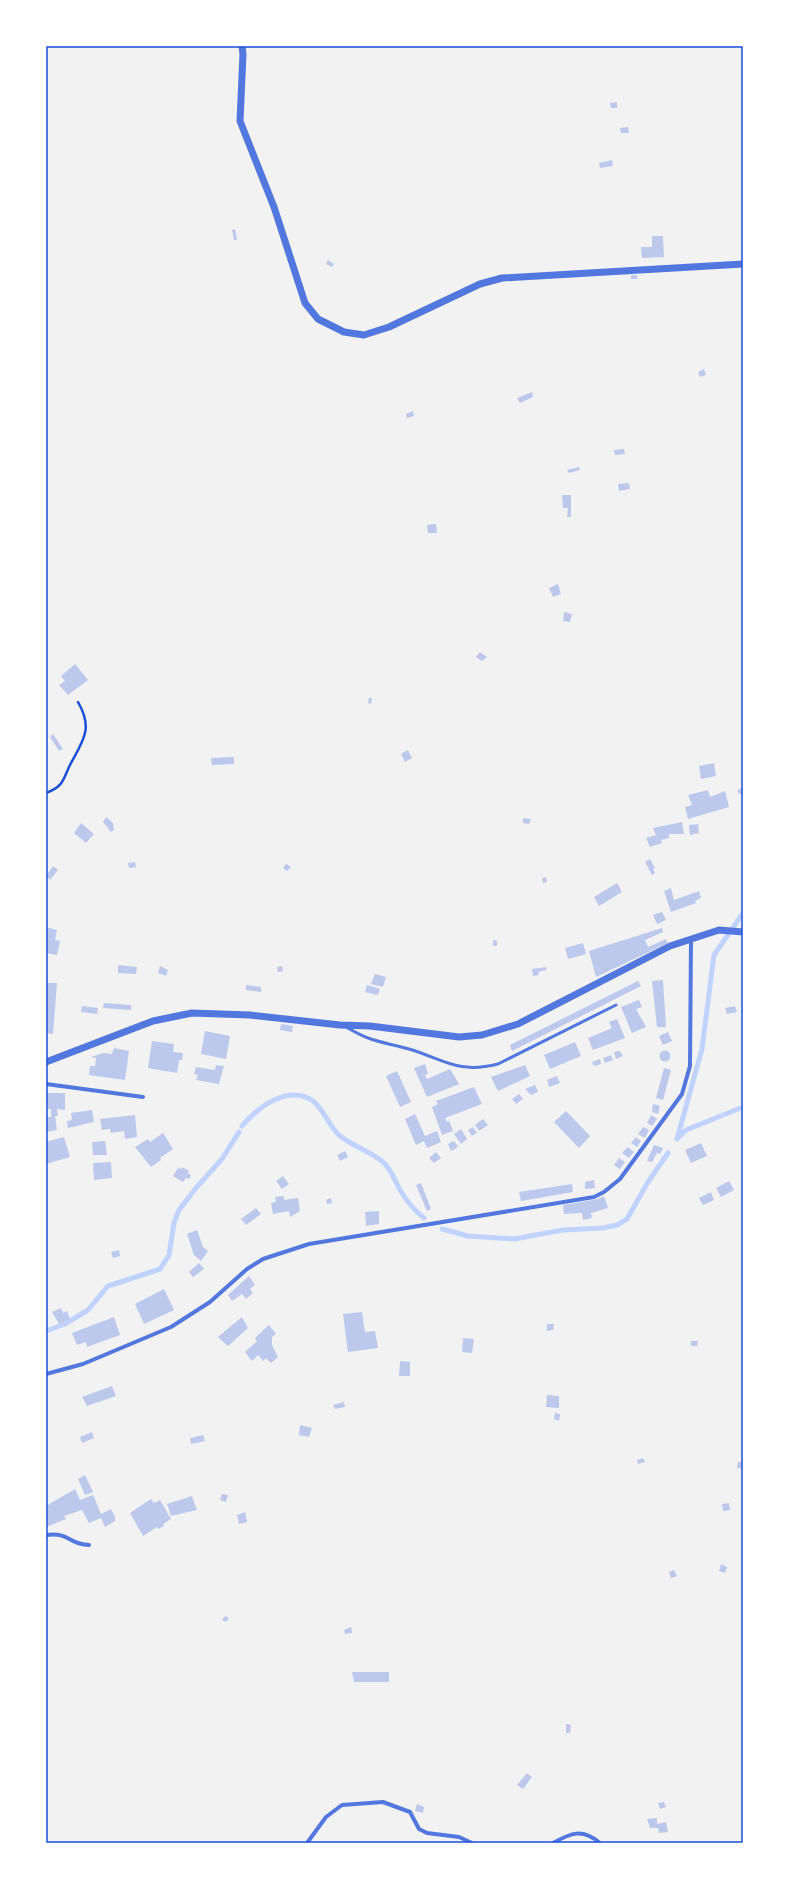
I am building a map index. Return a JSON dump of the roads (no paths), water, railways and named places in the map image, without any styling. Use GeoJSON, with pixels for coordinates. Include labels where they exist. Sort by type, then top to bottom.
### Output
{"type":"FeatureCollection","features":[{"type":"Feature","properties":{"kind":"street"},"geometry":{"type":"LineString","coordinates":[[242,46],[244,54],[240,121],[274,207],[305,303],[318,319],[330,326],[344,332],[364,335],[389,327],[480,284],[502,278],[743,264]]}},
{"type":"Feature","properties":{"kind":"street"},"geometry":{"type":"LineString","coordinates":[[46,1062],[153,1021],[192,1014],[250,1015],[340,1025],[370,1026],[459,1037],[482,1035],[518,1024],[670,946],[719,930],[743,932]]}},
{"type":"Feature","properties":{"kind":"street"},"geometry":{"type":"LineString","coordinates":[[46,1374],[83,1364],[171,1327],[210,1302],[247,1269],[263,1259],[309,1244],[440,1221],[594,1197],[604,1192],[620,1179],[682,1094],[690,1066],[692,938]]}},
{"type":"Feature","properties":{"kind":"street"},"geometry":{"type":"LineString","coordinates":[[46,1084],[143,1097]]}},
{"type":"Feature","properties":{"kind":"street"},"geometry":{"type":"LineString","coordinates":[[46,1535],[64,1535],[79,1545],[89,1545]]}},
{"type":"Feature","properties":{"kind":"street"},"geometry":{"type":"LineString","coordinates":[[307,1843],[326,1817],[342,1805],[383,1802],[410,1812],[418,1829],[427,1833],[459,1837],[472,1843]]}},
{"type":"Feature","properties":{"kind":"street"},"geometry":{"type":"LineString","coordinates":[[553,1843],[570,1834],[582,1833],[595,1838],[600,1843]]}},
{"type":"Feature","properties":{"kind":"lane"},"geometry":{"type":"LineString","coordinates":[[340,1025],[367,1038],[410,1050],[449,1064],[467,1068],[481,1068],[498,1064],[616,1005]]}},
{"type":"Feature","properties":{"kind":"waterway"},"geometry":{"type":"LineString","coordinates":[[677,1139],[702,1049],[714,955],[743,913]]}},
{"type":"Feature","properties":{"kind":"waterway"},"geometry":{"type":"LineString","coordinates":[[242,1126],[265,1105],[284,1096],[303,1096],[313,1101],[317,1104],[339,1135],[378,1158],[386,1165],[405,1198],[424,1218]]}},
{"type":"Feature","properties":{"kind":"waterway"},"geometry":{"type":"LineString","coordinates":[[678,1138],[686,1130],[743,1107]]}},
{"type":"Feature","properties":{"kind":"waterway"},"geometry":{"type":"LineString","coordinates":[[46,1331],[65,1324],[88,1310],[108,1286],[160,1269],[169,1255],[174,1223],[179,1210],[222,1159],[239,1132]]}},
{"type":"Feature","properties":{"kind":"waterway"},"geometry":{"type":"LineString","coordinates":[[442,1229],[468,1236],[514,1239],[563,1230],[603,1228],[617,1225],[627,1219],[648,1182],[668,1153]]}}]}
